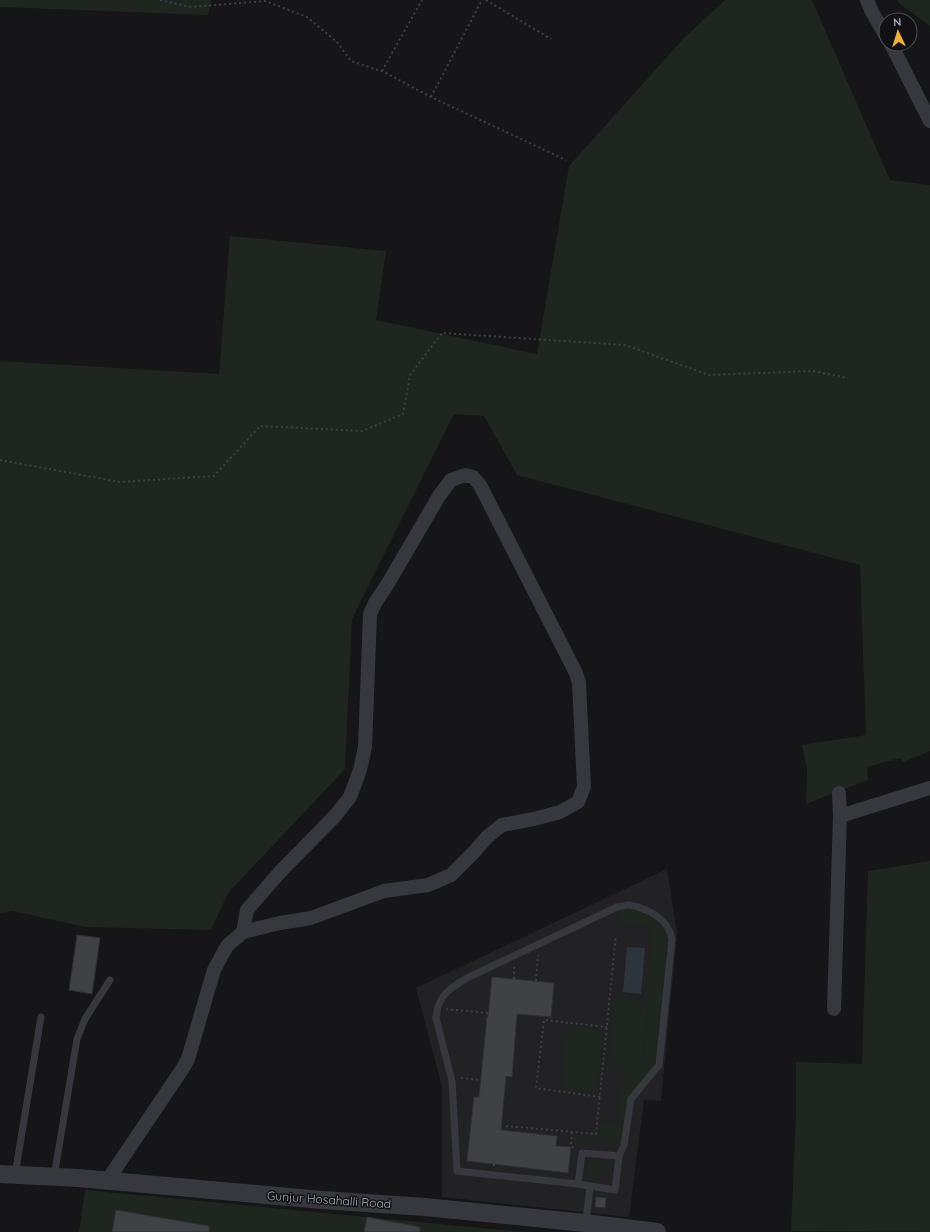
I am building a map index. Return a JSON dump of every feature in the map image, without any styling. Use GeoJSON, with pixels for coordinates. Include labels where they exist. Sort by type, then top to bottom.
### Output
{"type":"FeatureCollection","features":[{"type":"Feature","properties":{"kind":"street"},"geometry":{"type":"LineString","coordinates":[[867,0],[878,22]]}},
{"type":"Feature","properties":{"kind":"street"},"geometry":{"type":"LineString","coordinates":[[895,52],[930,120]]}},
{"type":"Feature","properties":{"kind":"street"},"geometry":{"type":"LineString","coordinates":[[106,1181],[188,1059],[214,970],[227,946],[243,932],[280,923],[311,918],[384,891],[428,885],[451,875],[487,837],[502,825],[560,812],[578,802],[584,787],[579,683],[576,673],[480,486],[473,477],[465,476],[451,480],[438,496],[370,614],[366,747],[360,770],[350,797],[335,816],[280,872],[247,910],[243,932]]}},
{"type":"Feature","properties":{"kind":"street"},"geometry":{"type":"LineString","coordinates":[[840,816],[930,788]]}},
{"type":"Feature","properties":{"kind":"street"},"geometry":{"type":"LineString","coordinates":[[834,1009],[840,816],[839,793]]}},
{"type":"Feature","properties":{"kind":"street","name":"Gunjur Hosahalli Road"},"geometry":{"type":"LineString","coordinates":[[7,1174],[425,1207],[585,1223],[656,1232]]}},
{"type":"Feature","properties":{"kind":"lane"},"geometry":{"type":"LineString","coordinates":[[629,905],[639,907],[651,912],[669,928],[672,939],[659,1065],[631,1099],[624,1145],[619,1156],[615,1190],[578,1184],[457,1171],[452,1077],[436,1018],[437,1008],[440,999],[445,993],[467,978],[617,907],[629,905]]}},
{"type":"Feature","properties":{"kind":"lane"},"geometry":{"type":"LineString","coordinates":[[54,1177],[77,1040],[85,1018],[110,980]]}},
{"type":"Feature","properties":{"kind":"lane"},"geometry":{"type":"LineString","coordinates":[[7,1174],[41,1017]]}},
{"type":"Feature","properties":{"kind":"lane"},"geometry":{"type":"LineString","coordinates":[[578,1184],[582,1153],[619,1156]]}},
{"type":"Feature","properties":{"kind":"lane"},"geometry":{"type":"LineString","coordinates":[[585,1223],[590,1186]]}},
{"type":"Feature","properties":{"kind":"path"},"geometry":{"type":"LineString","coordinates":[[160,0],[191,7],[265,1],[307,17],[337,42],[350,61],[382,71],[431,97],[566,160]]}},
{"type":"Feature","properties":{"kind":"path"},"geometry":{"type":"LineString","coordinates":[[382,71],[422,0]]}},
{"type":"Feature","properties":{"kind":"path"},"geometry":{"type":"LineString","coordinates":[[431,97],[482,0]]}},
{"type":"Feature","properties":{"kind":"path"},"geometry":{"type":"LineString","coordinates":[[486,0],[551,40]]}},
{"type":"Feature","properties":{"kind":"path"},"geometry":{"type":"LineString","coordinates":[[0,460],[120,482],[214,476],[260,426],[362,431],[403,414],[410,375],[442,333],[625,344],[708,375],[813,371],[848,378]]}},
{"type":"Feature","properties":{"kind":"path"},"geometry":{"type":"LineString","coordinates":[[506,1126],[596,1134],[616,935]]}},
{"type":"Feature","properties":{"kind":"path"},"geometry":{"type":"LineString","coordinates":[[536,981],[539,944]]}},
{"type":"Feature","properties":{"kind":"path"},"geometry":{"type":"LineString","coordinates":[[437,1008],[488,1013]]}},
{"type":"Feature","properties":{"kind":"path"},"geometry":{"type":"LineString","coordinates":[[600,1097],[536,1088],[544,1020],[606,1027]]}},
{"type":"Feature","properties":{"kind":"path"},"geometry":{"type":"LineString","coordinates":[[452,1077],[480,1080]]}},
{"type":"Feature","properties":{"kind":"path"},"geometry":{"type":"LineString","coordinates":[[572,1132],[571,1146],[582,1153]]}},
{"type":"Feature","properties":{"kind":"shaded area"},"geometry":{"type":"Polygon","coordinates":[[[0,0],[211,0],[208,15],[0,7],[0,0]]]}},
{"type":"Feature","properties":{"kind":"shaded area"},"geometry":{"type":"Polygon","coordinates":[[[725,0],[812,0],[890,180],[930,185],[930,751],[903,762],[900,758],[867,767],[868,780],[806,804],[807,770],[802,745],[866,735],[860,565],[517,475],[484,416],[454,414],[352,619],[345,769],[228,893],[211,930],[85,927],[13,911],[0,913],[0,361],[219,374],[230,236],[386,251],[376,320],[537,354],[569,166],[684,38],[725,0]]]}},
{"type":"Feature","properties":{"kind":"shaded area"},"geometry":{"type":"Polygon","coordinates":[[[897,0],[930,0],[930,26],[918,17],[918,12],[911,12],[897,0]]]}},
{"type":"Feature","properties":{"kind":"shaded area"},"geometry":{"type":"Polygon","coordinates":[[[930,861],[930,1232],[791,1231],[796,1114],[796,1062],[862,1064],[868,871],[930,861]]]}},
{"type":"Feature","properties":{"kind":"shaded area"},"geometry":{"type":"Polygon","coordinates":[[[667,869],[677,934],[661,1101],[644,1100],[629,1217],[442,1197],[442,1087],[416,988],[667,869]]]}},
{"type":"Feature","properties":{"kind":"shaded area"},"geometry":{"type":"Polygon","coordinates":[[[620,909],[637,910],[649,916],[658,923],[666,937],[667,942],[655,1063],[628,1097],[621,1142],[619,1144],[593,1143],[573,1145],[574,1136],[598,1139],[601,1123],[618,1125],[623,1073],[606,1070],[607,1060],[643,1063],[649,1000],[645,999],[653,926],[626,924],[626,927],[621,925],[620,909]]]}},
{"type":"Feature","properties":{"kind":"shaded area"},"geometry":{"type":"Polygon","coordinates":[[[627,947],[645,948],[641,994],[623,992],[627,947]]]}},
{"type":"Feature","properties":{"kind":"shaded area"},"geometry":{"type":"Polygon","coordinates":[[[615,998],[648,1001],[642,1061],[610,1058],[615,998]]]}},
{"type":"Feature","properties":{"kind":"shaded area"},"geometry":{"type":"Polygon","coordinates":[[[567,1026],[603,1029],[597,1092],[561,1088],[567,1026]]]}},
{"type":"Feature","properties":{"kind":"shaded area"},"geometry":{"type":"Polygon","coordinates":[[[592,1159],[601,1160],[603,1163],[602,1176],[599,1178],[590,1177],[587,1174],[589,1161],[592,1159]]]}},
{"type":"Feature","properties":{"kind":"shaded area"},"geometry":{"type":"Polygon","coordinates":[[[85,1190],[524,1232],[79,1232],[85,1190]]]}},
{"type":"Feature","properties":{"kind":"building"},"geometry":{"type":"Polygon","coordinates":[[[77,935],[100,938],[92,994],[69,990],[77,935]]]}},
{"type":"Feature","properties":{"kind":"building"},"geometry":{"type":"Polygon","coordinates":[[[492,977],[554,983],[551,1017],[517,1014],[512,1077],[506,1076],[501,1130],[557,1136],[556,1146],[571,1147],[568,1173],[467,1161],[474,1097],[479,1097],[492,977]]]}},
{"type":"Feature","properties":{"kind":"building"},"geometry":{"type":"Polygon","coordinates":[[[596,1197],[606,1198],[605,1208],[595,1207],[596,1197]]]}},
{"type":"Feature","properties":{"kind":"building"},"geometry":{"type":"Polygon","coordinates":[[[116,1210],[209,1226],[209,1232],[112,1232],[116,1210]]]}},
{"type":"Feature","properties":{"kind":"building"},"geometry":{"type":"Polygon","coordinates":[[[367,1217],[420,1227],[420,1232],[364,1232],[367,1217]]]}}]}
